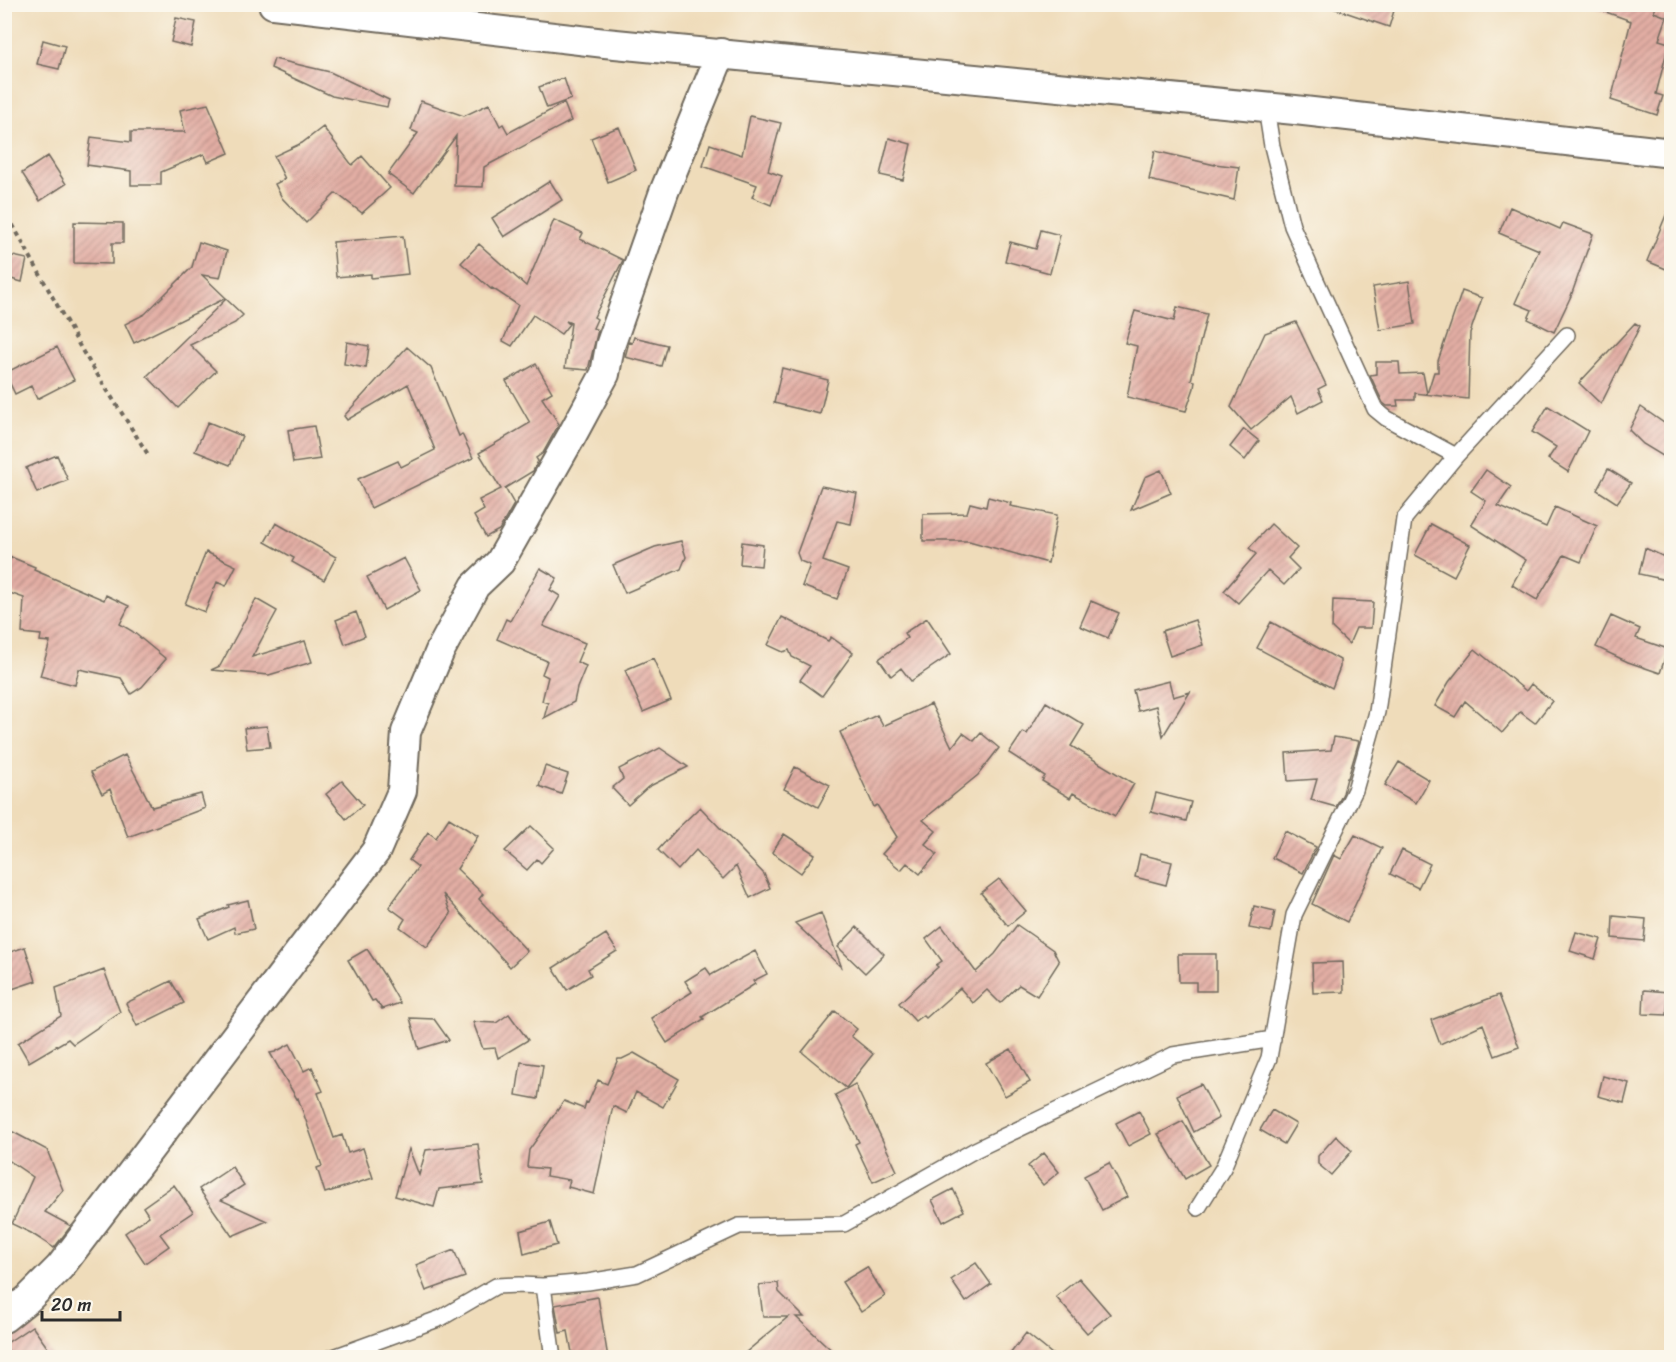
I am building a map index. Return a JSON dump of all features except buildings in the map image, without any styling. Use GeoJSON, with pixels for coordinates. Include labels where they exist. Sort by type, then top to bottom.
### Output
{"type":"FeatureCollection","features":[{"type":"Feature","properties":{"kind":"street"},"geometry":{"type":"LineString","coordinates":[[273,4],[605,43],[1266,108],[1671,153]]}},
{"type":"Feature","properties":{"kind":"street"},"geometry":{"type":"LineString","coordinates":[[4,1318],[28,1299],[60,1267],[376,851],[402,791],[406,732],[440,651],[475,586],[500,562],[605,374],[610,346],[664,192],[721,53]]}},
{"type":"Feature","properties":{"kind":"lane"},"geometry":{"type":"LineString","coordinates":[[1266,108],[1272,146],[1292,226],[1375,409],[1386,418],[1456,456]]}},
{"type":"Feature","properties":{"kind":"lane"},"geometry":{"type":"LineString","coordinates":[[1198,1208],[1223,1168],[1269,1058],[1294,915],[1355,790],[1377,712],[1404,519],[1456,456],[1567,335]]}},
{"type":"Feature","properties":{"kind":"lane"},"geometry":{"type":"LineString","coordinates":[[331,1358],[441,1318],[496,1286],[543,1286],[637,1274],[739,1226],[844,1224],[975,1150],[1173,1055],[1273,1039]]}},
{"type":"Feature","properties":{"kind":"lane"},"geometry":{"type":"LineString","coordinates":[[543,1286],[553,1358]]}},
{"type":"Feature","properties":{"kind":"path"},"geometry":{"type":"LineString","coordinates":[[4,209],[82,352],[149,456]]}}]}
